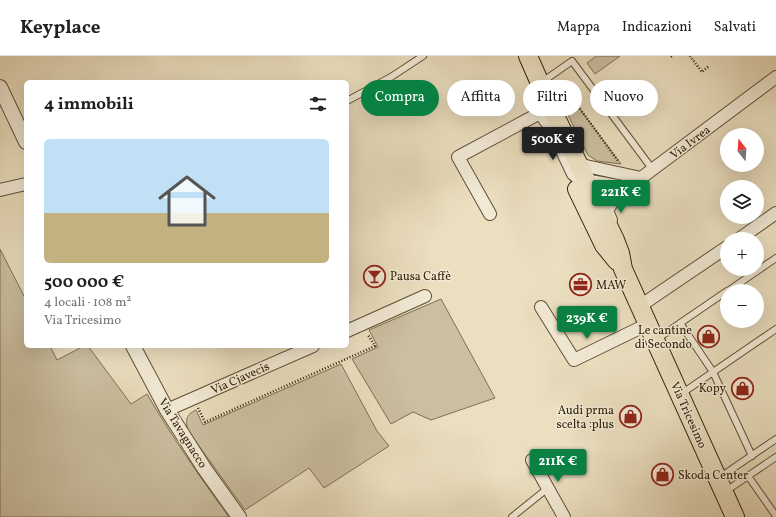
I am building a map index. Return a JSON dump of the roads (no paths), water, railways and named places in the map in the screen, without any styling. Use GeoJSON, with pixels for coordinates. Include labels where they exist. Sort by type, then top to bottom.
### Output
{"type":"FeatureCollection","features":[{"type":"Feature","properties":{"kind":"main road","name":"Via Tricesimo"},"geometry":{"type":"LineString","coordinates":[[514,56],[525,80]]}},
{"type":"Feature","properties":{"kind":"main road","name":"Via Tricesimo"},"geometry":{"type":"LineString","coordinates":[[528,56],[542,80]]}},
{"type":"Feature","properties":{"kind":"main road","name":"Via Tricesimo"},"geometry":{"type":"LineString","coordinates":[[541,116],[604,245],[622,261]]}},
{"type":"Feature","properties":{"kind":"main road","name":"Via Tricesimo"},"geometry":{"type":"LineString","coordinates":[[558,116],[576,159],[615,240],[640,306],[729,502]]}},
{"type":"Feature","properties":{"kind":"street","name":"Via Ivrea"},"geometry":{"type":"LineString","coordinates":[[622,261],[618,236],[608,210],[612,202],[641,178],[776,76]]}},
{"type":"Feature","properties":{"kind":"street"},"geometry":{"type":"LineString","coordinates":[[0,87],[24,138]]}},
{"type":"Feature","properties":{"kind":"street"},"geometry":{"type":"LineString","coordinates":[[490,214],[458,157],[534,116]]}},
{"type":"Feature","properties":{"kind":"street","name":"Via Tricesimo"},"geometry":{"type":"LineString","coordinates":[[542,116],[552,130],[573,174],[579,179],[586,180]]}},
{"type":"Feature","properties":{"kind":"street"},"geometry":{"type":"LineString","coordinates":[[576,159],[586,166],[641,178]]}},
{"type":"Feature","properties":{"kind":"street"},"geometry":{"type":"LineString","coordinates":[[586,180],[629,188]]}},
{"type":"Feature","properties":{"kind":"street"},"geometry":{"type":"LineString","coordinates":[[0,190],[24,184]]}},
{"type":"Feature","properties":{"kind":"street"},"geometry":{"type":"LineString","coordinates":[[749,232],[776,214]]}},
{"type":"Feature","properties":{"kind":"street"},"geometry":{"type":"LineString","coordinates":[[640,306],[720,252]]}},
{"type":"Feature","properties":{"kind":"street"},"geometry":{"type":"LineString","coordinates":[[349,330],[426,296]]}},
{"type":"Feature","properties":{"kind":"street"},"geometry":{"type":"LineString","coordinates":[[541,307],[574,360],[652,332]]}},
{"type":"Feature","properties":{"kind":"street","name":"Via Tavagnacco"},"geometry":{"type":"LineString","coordinates":[[134,348],[167,410],[204,468],[239,517]]}},
{"type":"Feature","properties":{"kind":"street","name":"Via Cjavecis"},"geometry":{"type":"LineString","coordinates":[[167,410],[307,348]]}},
{"type":"Feature","properties":{"kind":"street"},"geometry":{"type":"LineString","coordinates":[[532,460],[564,517]]}},
{"type":"Feature","properties":{"kind":"lane"},"geometry":{"type":"LineString","coordinates":[[349,100],[390,77],[423,56]]}},
{"type":"Feature","properties":{"kind":"lane"},"geometry":{"type":"LineString","coordinates":[[552,80],[578,56]]}},
{"type":"Feature","properties":{"kind":"lane"},"geometry":{"type":"LineString","coordinates":[[572,61],[653,170]]}},
{"type":"Feature","properties":{"kind":"lane"},"geometry":{"type":"LineString","coordinates":[[737,284],[776,258]]}},
{"type":"Feature","properties":{"kind":"lane"},"geometry":{"type":"LineString","coordinates":[[652,332],[680,323],[720,296]]}},
{"type":"Feature","properties":{"kind":"lane"},"geometry":{"type":"LineString","coordinates":[[680,323],[713,372],[752,456]]}},
{"type":"Feature","properties":{"kind":"lane"},"geometry":{"type":"LineString","coordinates":[[680,395],[776,329]]}},
{"type":"Feature","properties":{"kind":"lane"},"geometry":{"type":"LineString","coordinates":[[729,502],[752,456],[776,439]]}},
{"type":"Feature","properties":{"kind":"lane"},"geometry":{"type":"LineString","coordinates":[[729,502],[748,476],[776,457]]}},
{"type":"Feature","properties":{"kind":"lane"},"geometry":{"type":"LineString","coordinates":[[748,476],[776,516]]}},
{"type":"Feature","properties":{"kind":"lane"},"geometry":{"type":"LineString","coordinates":[[512,517],[548,488]]}},
{"type":"Feature","properties":{"kind":"place","name":"Pausa Caffè"},"geometry":{"type":"Point","coordinates":[374,276]}},
{"type":"Feature","properties":{"kind":"place","name":"MAW"},"geometry":{"type":"Point","coordinates":[580,285]}},
{"type":"Feature","properties":{"kind":"place","name":"Le cantine di Secondo"},"geometry":{"type":"Point","coordinates":[708,337]}},
{"type":"Feature","properties":{"kind":"place","name":"Kopy"},"geometry":{"type":"Point","coordinates":[742,388]}},
{"type":"Feature","properties":{"kind":"place","name":"Audi prma scelta :plus"},"geometry":{"type":"Point","coordinates":[630,417]}},
{"type":"Feature","properties":{"kind":"place","name":"Skoda Center"},"geometry":{"type":"Point","coordinates":[663,475]}}]}
